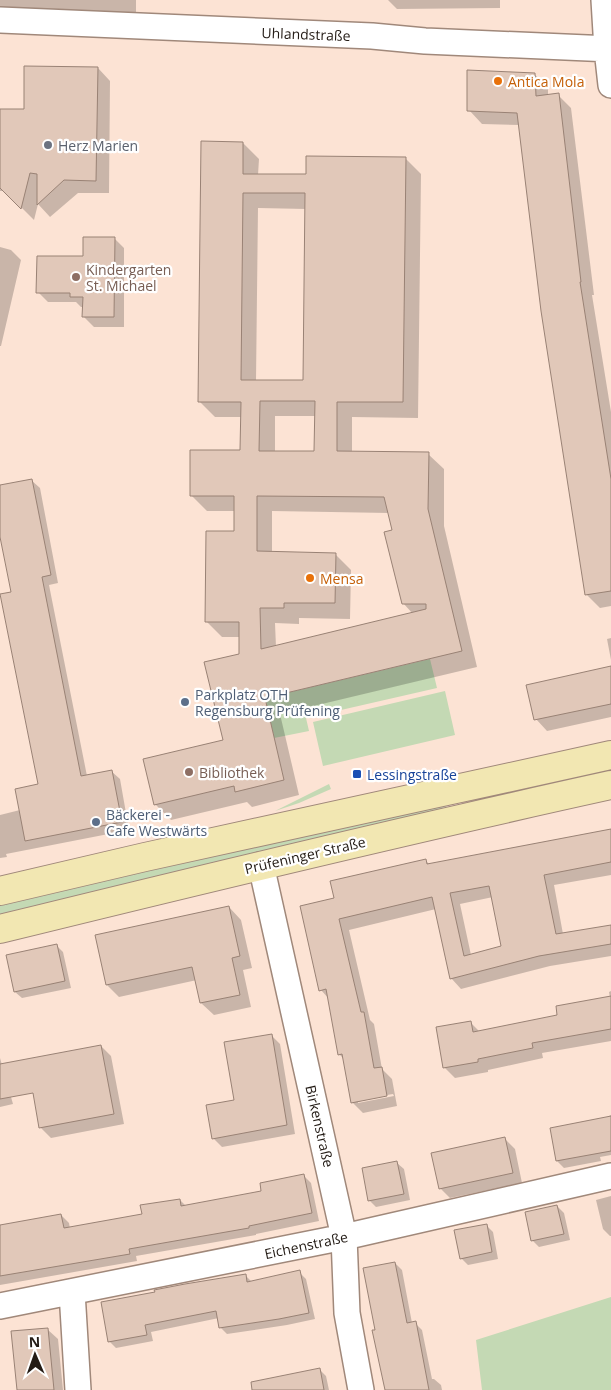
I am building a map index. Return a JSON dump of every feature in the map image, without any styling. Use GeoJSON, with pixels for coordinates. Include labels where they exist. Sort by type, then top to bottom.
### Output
{"type":"FeatureCollection","features":[{"type":"Feature","properties":{"kind":"street"},"geometry":{"type":"LineString","coordinates":[[604,0],[611,85]]}},
{"type":"Feature","properties":{"kind":"street","name":"Uhlandstraße"},"geometry":{"type":"LineString","coordinates":[[0,20],[609,49]]}},
{"type":"Feature","properties":{"kind":"street"},"geometry":{"type":"LineString","coordinates":[[0,891],[611,755]]}},
{"type":"Feature","properties":{"kind":"street","name":"Prüfeninger Straße"},"geometry":{"type":"LineString","coordinates":[[0,929],[474,815],[611,786]]}},
{"type":"Feature","properties":{"kind":"street","name":"Birkenstraße"},"geometry":{"type":"LineString","coordinates":[[261,865],[344,1237],[347,1313],[361,1390]]}},
{"type":"Feature","properties":{"kind":"street","name":"Eichenstraße"},"geometry":{"type":"LineString","coordinates":[[0,1306],[344,1237],[611,1176]]}},
{"type":"Feature","properties":{"kind":"street"},"geometry":{"type":"LineString","coordinates":[[72,1292],[78,1390]]}},
{"type":"Feature","properties":{"kind":"green space"},"geometry":{"type":"Polygon","coordinates":[[[430,659],[437,688],[306,718],[309,731],[274,738],[265,698],[430,659]]]}},
{"type":"Feature","properties":{"kind":"green space"},"geometry":{"type":"Polygon","coordinates":[[[445,691],[455,735],[323,766],[313,722],[445,691]]]}},
{"type":"Feature","properties":{"kind":"green space"},"geometry":{"type":"Polygon","coordinates":[[[329,784],[331,789],[275,811],[329,784]]]}},
{"type":"Feature","properties":{"kind":"green space"},"geometry":{"type":"Polygon","coordinates":[[[473,795],[440,809],[0,914],[0,904],[473,795]]]}},
{"type":"Feature","properties":{"kind":"green space"},"geometry":{"type":"Polygon","coordinates":[[[611,1297],[611,1390],[482,1390],[476,1340],[611,1297]]]}},
{"type":"Feature","properties":{"kind":"building","name":"Herz Marien"},"geometry":{"type":"Polygon","coordinates":[[[24,66],[98,67],[96,181],[64,180],[37,205],[37,174],[30,173],[21,209],[0,188],[0,109],[24,109],[24,66]]]}},
{"type":"Feature","properties":{"kind":"building"},"geometry":{"type":"Polygon","coordinates":[[[467,70],[535,73],[536,96],[559,93],[580,282],[611,479],[611,591],[585,595],[541,311],[517,113],[467,111],[467,70]]]}},
{"type":"Feature","properties":{"kind":"building"},"geometry":{"type":"Polygon","coordinates":[[[201,141],[243,142],[243,174],[306,174],[306,156],[406,157],[403,402],[337,402],[337,451],[429,452],[428,509],[462,651],[265,698],[284,780],[235,792],[234,786],[154,805],[143,759],[223,740],[204,662],[239,654],[239,622],[205,622],[206,531],[234,531],[234,496],[190,496],[190,450],[240,450],[241,402],[198,402],[201,141]],[[243,193],[241,380],[303,380],[305,193],[243,193]],[[260,401],[259,451],[314,451],[315,401],[260,401]],[[257,496],[257,551],[336,553],[335,603],[284,603],[284,608],[260,608],[261,649],[426,609],[426,604],[402,604],[384,532],[392,530],[384,497],[257,496]]]}},
{"type":"Feature","properties":{"kind":"building","name":"Kindergarten St. Michael"},"geometry":{"type":"Polygon","coordinates":[[[83,237],[115,237],[114,317],[82,317],[83,297],[70,297],[70,293],[36,293],[37,256],[83,256],[83,237]]]}},
{"type":"Feature","properties":{"kind":"building"},"geometry":{"type":"Polygon","coordinates":[[[32,479],[51,575],[42,577],[81,776],[112,770],[122,822],[25,841],[15,789],[38,784],[0,594],[11,592],[0,537],[0,485],[32,479]]]}},
{"type":"Feature","properties":{"kind":"building"},"geometry":{"type":"Polygon","coordinates":[[[611,666],[611,704],[534,720],[526,685],[611,666]]]}},
{"type":"Feature","properties":{"kind":"building"},"geometry":{"type":"Polygon","coordinates":[[[611,829],[611,862],[544,875],[556,934],[611,925],[611,944],[539,956],[450,979],[432,897],[339,919],[361,1012],[364,1012],[374,1068],[382,1067],[387,1096],[351,1103],[342,1054],[338,1055],[326,989],[319,991],[300,906],[334,898],[330,881],[426,859],[427,864],[611,829]],[[489,886],[450,893],[464,956],[501,946],[489,886]]]}},
{"type":"Feature","properties":{"kind":"building"},"geometry":{"type":"Polygon","coordinates":[[[229,906],[240,956],[232,958],[240,995],[200,1003],[192,967],[106,985],[95,935],[229,906]]]}},
{"type":"Feature","properties":{"kind":"building"},"geometry":{"type":"Polygon","coordinates":[[[57,944],[65,981],[14,992],[6,955],[57,944]]]}},
{"type":"Feature","properties":{"kind":"building"},"geometry":{"type":"Polygon","coordinates":[[[611,996],[611,1029],[532,1043],[533,1048],[478,1059],[478,1062],[443,1068],[436,1027],[471,1021],[473,1032],[557,1015],[556,1006],[611,996]]]}},
{"type":"Feature","properties":{"kind":"building"},"geometry":{"type":"Polygon","coordinates":[[[272,1034],[287,1125],[212,1139],[206,1105],[234,1100],[224,1042],[272,1034]]]}},
{"type":"Feature","properties":{"kind":"building"},"geometry":{"type":"Polygon","coordinates":[[[101,1045],[114,1114],[39,1128],[33,1093],[0,1099],[0,1064],[101,1045]]]}},
{"type":"Feature","properties":{"kind":"building"},"geometry":{"type":"Polygon","coordinates":[[[611,1116],[611,1151],[556,1161],[550,1128],[611,1116]]]}},
{"type":"Feature","properties":{"kind":"building"},"geometry":{"type":"Polygon","coordinates":[[[505,1137],[513,1173],[439,1189],[431,1153],[505,1137]]]}},
{"type":"Feature","properties":{"kind":"building"},"geometry":{"type":"Polygon","coordinates":[[[397,1161],[404,1194],[368,1201],[362,1168],[397,1161]]]}},
{"type":"Feature","properties":{"kind":"building"},"geometry":{"type":"Polygon","coordinates":[[[304,1174],[312,1213],[249,1226],[249,1228],[129,1249],[130,1254],[0,1276],[0,1225],[61,1214],[64,1228],[142,1214],[140,1205],[180,1199],[181,1206],[261,1191],[260,1183],[304,1174]]]}},
{"type":"Feature","properties":{"kind":"building"},"geometry":{"type":"Polygon","coordinates":[[[557,1205],[564,1234],[531,1241],[525,1212],[557,1205]]]}},
{"type":"Feature","properties":{"kind":"building"},"geometry":{"type":"Polygon","coordinates":[[[487,1224],[492,1252],[460,1259],[454,1230],[487,1224]]]}},
{"type":"Feature","properties":{"kind":"building"},"geometry":{"type":"Polygon","coordinates":[[[395,1262],[407,1323],[416,1321],[429,1390],[385,1390],[372,1330],[375,1330],[363,1268],[395,1262]]]}},
{"type":"Feature","properties":{"kind":"building"},"geometry":{"type":"Polygon","coordinates":[[[300,1270],[309,1313],[219,1328],[216,1311],[145,1325],[147,1335],[108,1342],[101,1302],[155,1292],[154,1290],[185,1284],[246,1274],[247,1282],[300,1270]]]}},
{"type":"Feature","properties":{"kind":"building"},"geometry":{"type":"Polygon","coordinates":[[[48,1328],[54,1390],[17,1390],[11,1331],[48,1328]]]}},
{"type":"Feature","properties":{"kind":"building"},"geometry":{"type":"Polygon","coordinates":[[[320,1368],[324,1390],[252,1390],[251,1382],[320,1368]]]}},
{"type":"Feature","properties":{"kind":"place","name":"Antica Mola"},"geometry":{"type":"Point","coordinates":[498,81]}},
{"type":"Feature","properties":{"kind":"place","name":"Herz Marien"},"geometry":{"type":"Point","coordinates":[48,145]}},
{"type":"Feature","properties":{"kind":"place","name":"Kindergarten St. Michael"},"geometry":{"type":"Point","coordinates":[76,277]}},
{"type":"Feature","properties":{"kind":"place","name":"Mensa"},"geometry":{"type":"Point","coordinates":[310,578]}},
{"type":"Feature","properties":{"kind":"place","name":"Parkplatz OTH Regensburg Prüfening"},"geometry":{"type":"Point","coordinates":[185,702]}},
{"type":"Feature","properties":{"kind":"place","name":"Bibliothek"},"geometry":{"type":"Point","coordinates":[189,772]}},
{"type":"Feature","properties":{"kind":"place","name":"Lessingstraße"},"geometry":{"type":"Point","coordinates":[357,774]}},
{"type":"Feature","properties":{"kind":"place","name":"Bäckerei - Cafe Westwärts"},"geometry":{"type":"Point","coordinates":[96,822]}}]}
